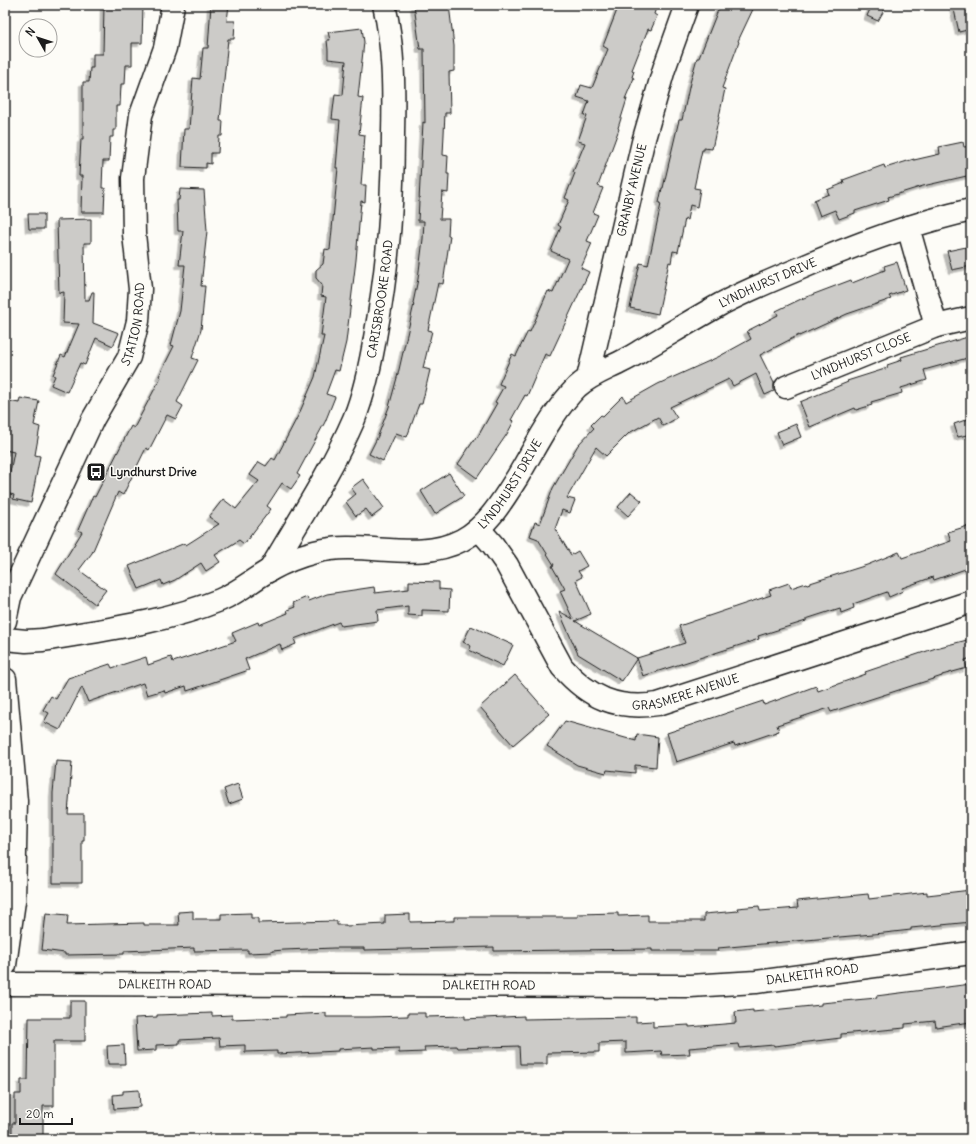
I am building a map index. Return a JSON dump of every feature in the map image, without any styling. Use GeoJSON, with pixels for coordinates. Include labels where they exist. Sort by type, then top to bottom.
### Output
{"type":"FeatureCollection","features":[{"type":"Feature","properties":{"kind":"street","name":"STATION ROAD"},"geometry":{"type":"LineString","coordinates":[[5,620],[10,597],[93,419],[129,356],[138,321],[140,289],[134,234],[132,178],[141,115],[164,48],[173,5]]}},
{"type":"Feature","properties":{"kind":"street","name":"CARISBROOKE ROAD"},"geometry":{"type":"LineString","coordinates":[[270,570],[337,457],[354,418],[370,370],[380,314],[389,242],[393,167],[394,105],[391,49],[384,5]]}},
{"type":"Feature","properties":{"kind":"street","name":"GRANBY AVENUE"},"geometry":{"type":"LineString","coordinates":[[588,378],[644,142],[664,69],[687,5]]}},
{"type":"Feature","properties":{"kind":"street","name":"LYNDHURST DRIVE"},"geometry":{"type":"LineString","coordinates":[[5,639],[26,641],[43,640],[158,620],[194,610],[222,599],[245,587],[270,570],[298,557],[318,551],[339,548],[421,551],[461,540],[479,529],[494,513],[509,491],[550,422],[578,387],[588,378],[623,361],[723,303],[836,253],[908,227],[971,210]]}},
{"type":"Feature","properties":{"kind":"street"},"geometry":{"type":"LineString","coordinates":[[908,227],[936,326]]}},
{"type":"Feature","properties":{"kind":"street","name":"LYNDHURST CLOSE"},"geometry":{"type":"LineString","coordinates":[[786,387],[936,326],[971,318]]}},
{"type":"Feature","properties":{"kind":"street","name":"GRASMERE AVENUE"},"geometry":{"type":"LineString","coordinates":[[479,529],[494,545],[507,565],[562,667],[574,680],[591,693],[611,702],[629,706],[658,704],[971,602]]}},
{"type":"Feature","properties":{"kind":"street"},"geometry":{"type":"LineString","coordinates":[[5,679],[13,755],[10,804],[14,901],[5,965]]}},
{"type":"Feature","properties":{"kind":"street","name":"DALKEITH ROAD"},"geometry":{"type":"LineString","coordinates":[[5,984],[690,986],[756,982],[971,953]]}},
{"type":"Feature","properties":{"kind":"building"},"geometry":{"type":"Polygon","coordinates":[[[104,5],[143,5],[142,43],[132,43],[132,65],[126,65],[125,84],[121,84],[120,106],[116,106],[116,130],[113,130],[113,137],[110,137],[109,161],[103,161],[102,188],[105,188],[104,212],[81,212],[82,176],[79,176],[81,139],[83,139],[83,82],[89,82],[90,68],[93,68],[93,54],[103,54],[104,5]]]}},
{"type":"Feature","properties":{"kind":"building"},"geometry":{"type":"Polygon","coordinates":[[[211,5],[229,5],[227,21],[235,21],[234,39],[228,39],[220,121],[223,121],[222,136],[219,136],[218,153],[211,153],[211,164],[206,163],[206,168],[182,167],[184,129],[189,129],[193,78],[200,79],[203,48],[208,48],[211,5]]]}},
{"type":"Feature","properties":{"kind":"building"},"geometry":{"type":"Polygon","coordinates":[[[414,5],[449,5],[454,46],[454,71],[449,72],[450,113],[445,113],[443,155],[448,156],[448,193],[442,192],[440,219],[449,219],[448,236],[450,236],[443,284],[438,283],[428,330],[432,331],[423,368],[430,370],[422,404],[419,404],[407,437],[396,433],[383,461],[369,454],[378,436],[389,407],[398,374],[414,304],[423,239],[424,221],[418,221],[423,122],[425,123],[424,49],[420,49],[414,5]]]}},
{"type":"Feature","properties":{"kind":"building"},"geometry":{"type":"Polygon","coordinates":[[[619,5],[657,5],[654,14],[657,16],[651,30],[648,29],[632,70],[634,71],[632,77],[634,78],[625,99],[627,99],[618,128],[619,129],[598,186],[603,188],[593,213],[598,215],[587,241],[592,243],[581,268],[589,272],[550,356],[545,354],[527,396],[525,395],[511,420],[514,421],[507,434],[477,478],[458,464],[476,437],[477,438],[497,403],[495,402],[504,386],[499,384],[512,354],[516,356],[528,331],[530,332],[548,291],[553,293],[568,259],[551,251],[561,227],[558,225],[569,200],[565,198],[575,173],[573,172],[585,143],[578,141],[587,116],[584,115],[589,101],[577,97],[581,85],[592,88],[608,49],[603,46],[619,5]]]}},
{"type":"Feature","properties":{"kind":"building"},"geometry":{"type":"Polygon","coordinates":[[[720,5],[755,5],[738,41],[739,42],[722,88],[725,89],[712,149],[704,148],[704,150],[702,150],[694,188],[700,189],[697,207],[690,205],[687,220],[685,219],[678,252],[673,251],[671,263],[669,262],[658,314],[630,308],[640,263],[648,265],[661,204],[659,203],[662,188],[679,120],[682,120],[697,58],[699,58],[720,5]]]}},
{"type":"Feature","properties":{"kind":"building"},"geometry":{"type":"Polygon","coordinates":[[[872,5],[887,5],[878,21],[867,16],[872,5]]]}},
{"type":"Feature","properties":{"kind":"building"},"geometry":{"type":"Polygon","coordinates":[[[953,5],[971,5],[971,29],[959,32],[953,5]]]}},
{"type":"Feature","properties":{"kind":"building"},"geometry":{"type":"Polygon","coordinates":[[[362,28],[364,42],[358,97],[363,98],[359,134],[365,135],[361,185],[366,185],[365,202],[361,201],[356,260],[346,342],[339,371],[335,370],[326,394],[335,397],[325,422],[297,474],[300,476],[291,489],[282,483],[267,506],[271,509],[244,544],[239,540],[215,555],[220,562],[206,571],[201,563],[175,580],[163,585],[161,580],[139,589],[129,566],[185,543],[186,545],[219,524],[209,517],[223,499],[236,509],[259,481],[250,475],[259,462],[266,466],[272,458],[275,460],[299,414],[315,377],[324,336],[321,336],[326,297],[321,296],[322,285],[316,278],[316,270],[323,264],[325,249],[330,250],[338,168],[336,168],[340,120],[332,119],[335,94],[343,95],[346,61],[328,59],[327,40],[330,40],[328,32],[362,28]]]}},
{"type":"Feature","properties":{"kind":"building"},"geometry":{"type":"Polygon","coordinates":[[[963,142],[964,147],[971,146],[971,175],[923,186],[888,197],[889,200],[855,211],[855,213],[839,219],[835,210],[820,216],[814,200],[829,194],[827,190],[844,183],[843,180],[884,165],[885,168],[914,159],[940,154],[939,147],[963,142]]]}},
{"type":"Feature","properties":{"kind":"building"},"geometry":{"type":"Polygon","coordinates":[[[180,189],[204,190],[207,231],[201,286],[205,286],[201,330],[192,358],[198,360],[177,402],[183,406],[176,419],[167,415],[149,450],[146,448],[123,495],[118,492],[92,553],[79,570],[106,590],[95,604],[56,574],[82,532],[78,530],[93,496],[95,497],[131,426],[134,428],[161,377],[159,376],[174,346],[171,345],[180,311],[185,265],[179,265],[183,231],[178,231],[177,200],[179,200],[180,189]]]}},
{"type":"Feature","properties":{"kind":"building"},"geometry":{"type":"Polygon","coordinates":[[[28,214],[44,214],[44,229],[29,229],[28,214]]]}},
{"type":"Feature","properties":{"kind":"building"},"geometry":{"type":"Polygon","coordinates":[[[91,219],[91,243],[84,243],[85,300],[89,300],[92,292],[94,292],[93,323],[119,333],[113,346],[96,338],[85,365],[80,363],[67,392],[51,385],[55,376],[53,375],[61,355],[65,357],[79,324],[63,323],[64,292],[59,293],[57,220],[91,219]]]}},
{"type":"Feature","properties":{"kind":"building"},"geometry":{"type":"Polygon","coordinates":[[[971,246],[971,266],[952,270],[947,251],[971,246]]]}},
{"type":"Feature","properties":{"kind":"building"},"geometry":{"type":"Polygon","coordinates":[[[897,262],[906,290],[889,296],[891,299],[847,314],[799,335],[760,355],[774,383],[774,391],[765,395],[756,374],[733,386],[729,379],[670,407],[677,418],[663,426],[658,417],[629,433],[606,456],[596,447],[567,498],[575,500],[570,513],[562,510],[555,529],[571,555],[578,551],[587,566],[578,571],[582,577],[576,580],[591,614],[575,621],[637,658],[622,681],[578,654],[559,611],[573,619],[560,591],[565,589],[552,566],[554,565],[538,539],[530,536],[535,522],[540,524],[553,488],[578,445],[594,428],[591,425],[601,415],[603,416],[623,396],[626,402],[658,384],[718,357],[751,339],[747,331],[778,315],[776,311],[801,299],[851,280],[852,283],[885,270],[884,266],[897,262]]]}},
{"type":"Feature","properties":{"kind":"building"},"geometry":{"type":"Polygon","coordinates":[[[971,336],[971,357],[924,370],[927,380],[901,388],[902,393],[871,402],[872,405],[856,410],[855,408],[810,427],[800,402],[848,382],[847,381],[888,368],[887,365],[902,360],[901,357],[971,336]]]}},
{"type":"Feature","properties":{"kind":"building"},"geometry":{"type":"Polygon","coordinates":[[[20,398],[39,401],[34,425],[40,427],[35,455],[40,456],[31,503],[13,499],[14,495],[6,493],[14,452],[5,450],[5,416],[8,401],[19,403],[20,398]]]}},
{"type":"Feature","properties":{"kind":"building"},"geometry":{"type":"Polygon","coordinates":[[[971,418],[971,434],[958,437],[954,424],[971,418]]]}},
{"type":"Feature","properties":{"kind":"building"},"geometry":{"type":"Polygon","coordinates":[[[796,424],[801,437],[782,445],[777,432],[796,424]]]}},
{"type":"Feature","properties":{"kind":"building"},"geometry":{"type":"Polygon","coordinates":[[[449,473],[464,496],[435,514],[421,491],[449,473]]]}},
{"type":"Feature","properties":{"kind":"building"},"geometry":{"type":"Polygon","coordinates":[[[363,479],[384,508],[372,517],[366,509],[356,516],[346,502],[356,494],[351,488],[363,479]]]}},
{"type":"Feature","properties":{"kind":"building"},"geometry":{"type":"Polygon","coordinates":[[[631,492],[642,501],[628,516],[618,507],[631,492]]]}},
{"type":"Feature","properties":{"kind":"building"},"geometry":{"type":"Polygon","coordinates":[[[971,525],[971,567],[934,580],[933,577],[902,588],[903,591],[889,597],[887,592],[853,604],[854,608],[841,613],[840,608],[806,619],[806,621],[758,636],[759,639],[643,676],[637,658],[685,643],[679,626],[771,595],[769,590],[789,583],[791,588],[806,583],[807,584],[867,565],[899,552],[902,558],[951,541],[948,532],[971,525]]]}},
{"type":"Feature","properties":{"kind":"building"},"geometry":{"type":"Polygon","coordinates":[[[409,581],[439,582],[439,589],[450,590],[449,611],[422,610],[422,616],[408,615],[408,606],[377,610],[378,621],[341,626],[339,622],[294,639],[296,644],[282,650],[280,644],[245,659],[249,670],[187,691],[186,686],[165,693],[164,690],[147,695],[143,683],[88,702],[82,687],[60,730],[44,722],[49,713],[43,710],[51,696],[56,699],[68,678],[110,664],[112,668],[146,657],[148,665],[171,657],[173,662],[236,641],[232,633],[258,622],[259,625],[288,613],[287,610],[295,607],[293,603],[307,597],[309,601],[327,594],[374,587],[375,593],[409,589],[409,581]]]}},
{"type":"Feature","properties":{"kind":"building"},"geometry":{"type":"Polygon","coordinates":[[[471,626],[513,645],[503,666],[469,650],[471,646],[463,642],[471,626]]]}},
{"type":"Feature","properties":{"kind":"building"},"geometry":{"type":"Polygon","coordinates":[[[971,639],[971,658],[965,660],[967,668],[831,712],[829,708],[777,725],[779,731],[735,746],[734,743],[676,762],[667,733],[763,701],[764,705],[816,686],[818,691],[866,674],[865,672],[936,648],[971,639]]]}},
{"type":"Feature","properties":{"kind":"building"},"geometry":{"type":"Polygon","coordinates":[[[515,675],[549,714],[513,745],[480,707],[515,675]]]}},
{"type":"Feature","properties":{"kind":"building"},"geometry":{"type":"Polygon","coordinates":[[[565,721],[636,741],[637,734],[658,737],[656,767],[635,765],[635,773],[607,770],[606,773],[577,765],[547,746],[565,721]]]}},
{"type":"Feature","properties":{"kind":"building"},"geometry":{"type":"Polygon","coordinates":[[[56,761],[72,762],[68,814],[84,814],[84,841],[82,841],[82,883],[53,883],[53,793],[56,761]]]}},
{"type":"Feature","properties":{"kind":"building"},"geometry":{"type":"Polygon","coordinates":[[[238,784],[243,799],[229,804],[224,789],[238,784]]]}},
{"type":"Feature","properties":{"kind":"building"},"geometry":{"type":"Polygon","coordinates":[[[971,890],[971,922],[911,928],[911,930],[884,933],[718,948],[719,951],[652,951],[652,949],[494,951],[494,947],[364,950],[364,948],[334,948],[248,953],[248,950],[194,951],[194,948],[124,951],[124,954],[65,955],[65,953],[42,950],[46,913],[68,915],[67,925],[144,923],[144,925],[179,925],[178,912],[193,911],[193,919],[221,919],[221,914],[251,913],[251,918],[258,918],[258,923],[337,921],[337,925],[346,926],[385,924],[385,915],[410,914],[410,922],[454,921],[454,917],[578,917],[578,914],[618,913],[618,916],[648,915],[648,921],[704,921],[704,914],[738,911],[737,908],[759,906],[760,911],[798,908],[797,901],[868,894],[869,899],[927,892],[927,895],[971,890]]]}},
{"type":"Feature","properties":{"kind":"building"},"geometry":{"type":"Polygon","coordinates":[[[971,984],[971,1022],[936,1027],[935,1021],[905,1024],[905,1028],[841,1034],[841,1038],[774,1046],[739,1048],[738,1044],[689,1048],[690,1054],[662,1055],[661,1051],[626,1053],[626,1042],[599,1043],[599,1052],[547,1053],[547,1064],[520,1064],[519,1046],[457,1048],[456,1046],[424,1047],[425,1052],[399,1053],[399,1048],[374,1049],[374,1047],[338,1049],[338,1051],[277,1054],[277,1051],[245,1052],[245,1045],[220,1046],[219,1038],[179,1040],[179,1044],[156,1045],[156,1050],[137,1051],[135,1018],[157,1017],[157,1015],[212,1013],[212,1016],[232,1015],[232,1019],[286,1017],[286,1015],[326,1013],[326,1017],[369,1017],[408,1016],[408,1013],[425,1013],[425,1017],[465,1016],[465,1019],[524,1016],[524,1019],[636,1017],[636,1022],[653,1021],[653,1027],[689,1025],[689,1027],[736,1023],[735,1012],[753,1010],[753,1012],[821,1005],[821,1003],[877,998],[876,996],[971,984]]]}},
{"type":"Feature","properties":{"kind":"building"},"geometry":{"type":"Polygon","coordinates":[[[70,1001],[85,1001],[85,1041],[54,1041],[54,1106],[43,1106],[43,1139],[12,1139],[12,1123],[15,1123],[15,1094],[21,1094],[21,1080],[28,1080],[29,1018],[70,1018],[70,1001]]]}},
{"type":"Feature","properties":{"kind":"building"},"geometry":{"type":"Polygon","coordinates":[[[124,1045],[125,1064],[108,1064],[107,1046],[124,1045]]]}},
{"type":"Feature","properties":{"kind":"building"},"geometry":{"type":"Polygon","coordinates":[[[139,1090],[140,1107],[114,1109],[113,1095],[123,1094],[123,1091],[139,1090]]]}},
{"type":"Feature","properties":{"kind":"place","name":"Lyndhurst Drive"},"geometry":{"type":"Point","coordinates":[96,472]}}]}
